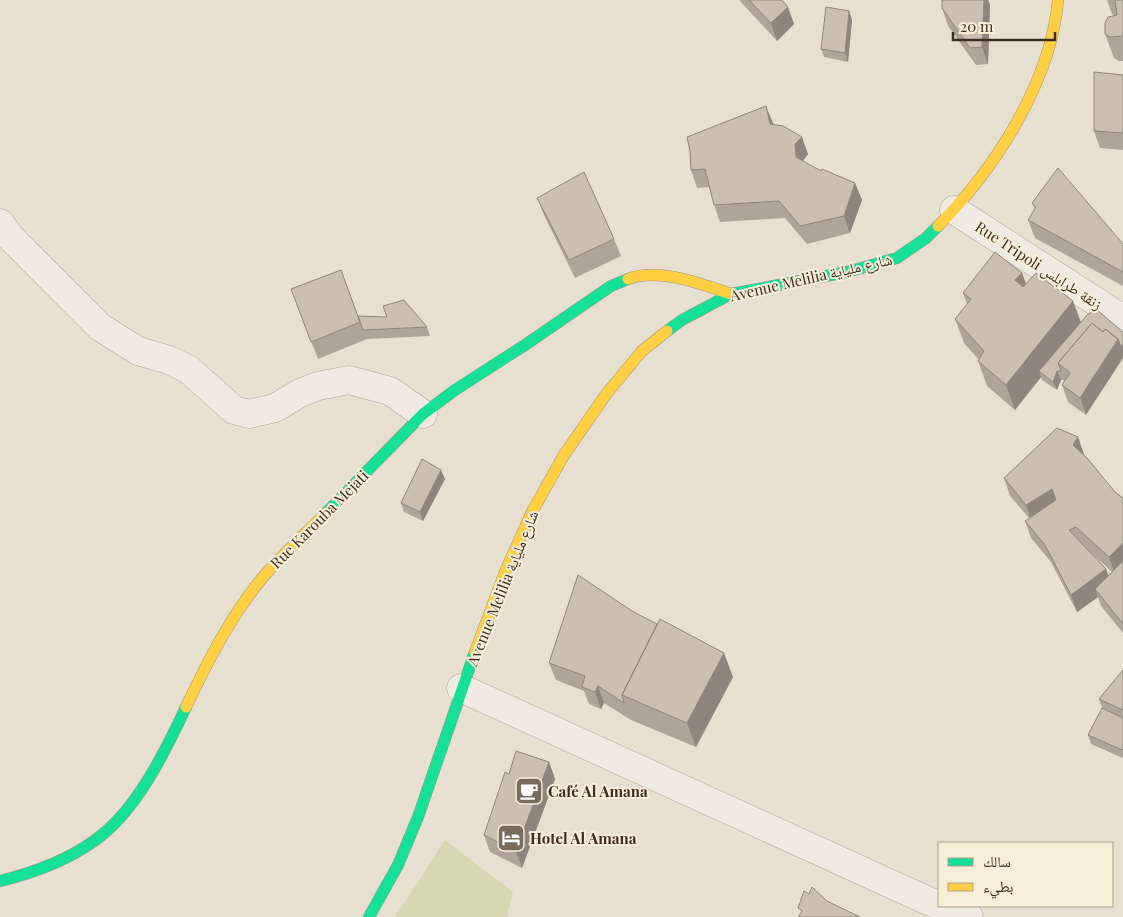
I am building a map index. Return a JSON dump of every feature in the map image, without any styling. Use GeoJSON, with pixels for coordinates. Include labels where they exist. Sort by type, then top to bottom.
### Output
{"type":"FeatureCollection","features":[{"type":"Feature","properties":{"kind":"street","name":"Avenue Melilia شارع ملياية"},"geometry":{"type":"LineString","coordinates":[[369,917],[376,907],[405,849],[418,817],[461,688],[505,572],[532,512],[564,455],[607,393],[642,352],[682,320],[731,294],[847,272],[897,258],[926,238],[954,210],[987,169],[1015,126],[1042,70],[1058,0]]}},
{"type":"Feature","properties":{"kind":"street","name":"Rue Tripoli زنقة طرابلس"},"geometry":{"type":"LineString","coordinates":[[954,210],[1123,319]]}},
{"type":"Feature","properties":{"kind":"street"},"geometry":{"type":"LineString","coordinates":[[0,223],[10,237],[100,327],[138,351],[169,360],[188,369],[234,410],[249,414],[275,408],[309,390],[349,380],[390,390],[423,414]]}},
{"type":"Feature","properties":{"kind":"street","name":"Rue Karouba Mejati"},"geometry":{"type":"LineString","coordinates":[[0,881],[29,874],[67,857],[95,841],[118,820],[140,791],[164,753],[211,654],[238,610],[264,576],[423,414],[455,390],[611,286],[636,276],[654,275],[692,281],[731,294]]}},
{"type":"Feature","properties":{"kind":"street"},"geometry":{"type":"LineString","coordinates":[[461,688],[932,911],[969,917]]}},
{"type":"Feature","properties":{"kind":"green space"},"geometry":{"type":"Polygon","coordinates":[[[445,840],[513,892],[507,917],[395,917],[445,840]]]}},
{"type":"Feature","properties":{"kind":"building"},"geometry":{"type":"Polygon","coordinates":[[[749,0],[782,0],[788,7],[771,23],[749,0]]]}},
{"type":"Feature","properties":{"kind":"building"},"geometry":{"type":"Polygon","coordinates":[[[942,0],[984,0],[982,47],[970,48],[942,8],[942,0]]]}},
{"type":"Feature","properties":{"kind":"building"},"geometry":{"type":"Polygon","coordinates":[[[1115,0],[1123,0],[1123,36],[1110,37],[1105,34],[1105,23],[1108,17],[1117,15],[1115,0]]]}},
{"type":"Feature","properties":{"kind":"building"},"geometry":{"type":"Polygon","coordinates":[[[826,7],[849,11],[845,53],[821,49],[826,7]]]}},
{"type":"Feature","properties":{"kind":"building"},"geometry":{"type":"Polygon","coordinates":[[[1094,72],[1123,75],[1123,133],[1094,131],[1094,72]]]}},
{"type":"Feature","properties":{"kind":"building"},"geometry":{"type":"Polygon","coordinates":[[[766,106],[770,124],[783,126],[802,137],[795,144],[796,157],[821,171],[822,169],[855,183],[844,216],[800,226],[779,201],[714,205],[705,169],[691,170],[687,137],[766,106]]]}},
{"type":"Feature","properties":{"kind":"building"},"geometry":{"type":"Polygon","coordinates":[[[1058,168],[1123,244],[1123,272],[1028,220],[1036,207],[1032,203],[1058,168]]]}},
{"type":"Feature","properties":{"kind":"building"},"geometry":{"type":"Polygon","coordinates":[[[584,172],[614,239],[569,260],[537,198],[584,172]]]}},
{"type":"Feature","properties":{"kind":"building"},"geometry":{"type":"Polygon","coordinates":[[[995,252],[1022,273],[1015,280],[1023,287],[1036,273],[1073,301],[1006,385],[978,361],[984,351],[955,319],[971,299],[963,293],[995,252]]]}},
{"type":"Feature","properties":{"kind":"building"},"geometry":{"type":"Polygon","coordinates":[[[341,270],[360,322],[311,342],[291,289],[341,270]]]}},
{"type":"Feature","properties":{"kind":"building"},"geometry":{"type":"Polygon","coordinates":[[[404,300],[427,327],[363,330],[358,316],[387,317],[383,306],[404,300]]]}},
{"type":"Feature","properties":{"kind":"building"},"geometry":{"type":"Polygon","coordinates":[[[1096,309],[1123,332],[1123,344],[1121,347],[1118,339],[1105,329],[1103,332],[1092,323],[1058,363],[1061,371],[1057,371],[1053,382],[1039,371],[1087,315],[1096,309]]]}},
{"type":"Feature","properties":{"kind":"building"},"geometry":{"type":"Polygon","coordinates":[[[1092,323],[1103,332],[1105,329],[1118,339],[1080,398],[1062,385],[1070,373],[1058,363],[1092,323]]]}},
{"type":"Feature","properties":{"kind":"building"},"geometry":{"type":"Polygon","coordinates":[[[1057,428],[1078,437],[1073,445],[1087,458],[1115,492],[1123,498],[1123,543],[1109,557],[1076,527],[1069,530],[1106,569],[1071,595],[1045,545],[1025,521],[1056,500],[1052,489],[1026,505],[1004,478],[1057,428]]]}},
{"type":"Feature","properties":{"kind":"building"},"geometry":{"type":"Polygon","coordinates":[[[422,459],[441,470],[420,512],[401,503],[422,459]]]}},
{"type":"Feature","properties":{"kind":"building"},"geometry":{"type":"Polygon","coordinates":[[[1123,561],[1123,624],[1095,589],[1123,561]]]}},
{"type":"Feature","properties":{"kind":"building"},"geometry":{"type":"Polygon","coordinates":[[[578,575],[632,611],[657,624],[622,695],[624,703],[598,686],[595,692],[582,687],[585,676],[549,663],[578,575]]]}},
{"type":"Feature","properties":{"kind":"building"},"geometry":{"type":"Polygon","coordinates":[[[660,619],[724,653],[687,723],[622,695],[660,619]]]}},
{"type":"Feature","properties":{"kind":"building"},"geometry":{"type":"Polygon","coordinates":[[[1123,670],[1123,710],[1099,699],[1123,670]]]}},
{"type":"Feature","properties":{"kind":"building"},"geometry":{"type":"Polygon","coordinates":[[[1102,708],[1123,718],[1122,750],[1088,735],[1102,708]]]}},
{"type":"Feature","properties":{"kind":"building"},"geometry":{"type":"Polygon","coordinates":[[[516,751],[549,762],[516,851],[484,835],[505,772],[509,774],[516,751]]]}},
{"type":"Feature","properties":{"kind":"building"},"geometry":{"type":"Polygon","coordinates":[[[812,887],[827,901],[860,917],[798,917],[802,911],[798,908],[804,891],[809,894],[812,887]]]}},
{"type":"Feature","properties":{"kind":"traffic: fast"},"geometry":{"type":"LineString","coordinates":[[667,331],[682,320],[731,294],[847,272],[897,258],[926,238],[938,226]]}},
{"type":"Feature","properties":{"kind":"traffic: fast"},"geometry":{"type":"LineString","coordinates":[[326,513],[423,414],[455,390],[611,286],[628,279]]}},
{"type":"Feature","properties":{"kind":"traffic: fast"},"geometry":{"type":"LineString","coordinates":[[369,917],[398,865],[418,817],[475,652]]}},
{"type":"Feature","properties":{"kind":"traffic: fast"},"geometry":{"type":"LineString","coordinates":[[0,881],[37,870],[61,860],[94,841],[109,829],[136,798],[148,780],[169,743],[186,707]]}},
{"type":"Feature","properties":{"kind":"traffic: slow"},"geometry":{"type":"LineString","coordinates":[[938,226],[980,178],[1017,122],[1032,93],[1044,62],[1053,31],[1058,0]]}},
{"type":"Feature","properties":{"kind":"traffic: slow"},"geometry":{"type":"LineString","coordinates":[[628,279],[653,275],[680,278],[731,294]]}},
{"type":"Feature","properties":{"kind":"traffic: slow"},"geometry":{"type":"LineString","coordinates":[[475,652],[505,572],[532,512],[564,455],[607,393],[642,351],[667,331]]}},
{"type":"Feature","properties":{"kind":"traffic: slow"},"geometry":{"type":"LineString","coordinates":[[186,707],[221,639],[241,606],[264,576],[326,513]]}},
{"type":"Feature","properties":{"kind":"place","name":"Café Al Amana"},"geometry":{"type":"Point","coordinates":[529,791]}},
{"type":"Feature","properties":{"kind":"place","name":"Hotel Al Amana"},"geometry":{"type":"Point","coordinates":[511,838]}}]}
